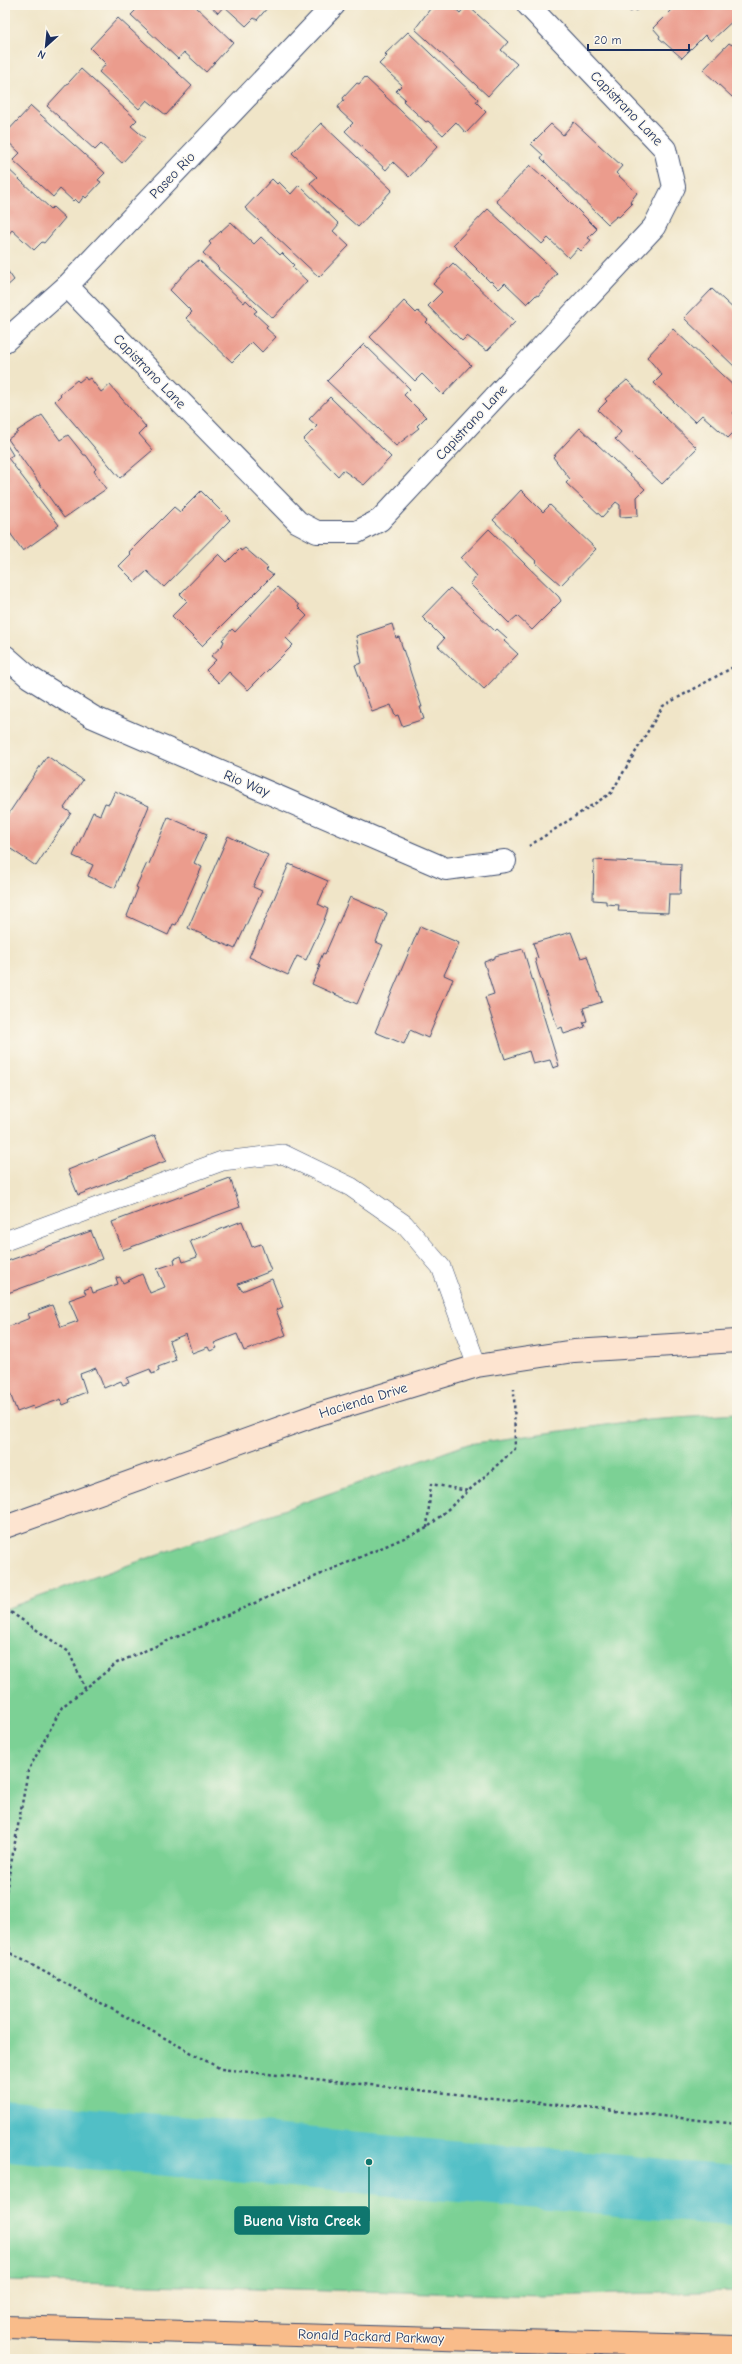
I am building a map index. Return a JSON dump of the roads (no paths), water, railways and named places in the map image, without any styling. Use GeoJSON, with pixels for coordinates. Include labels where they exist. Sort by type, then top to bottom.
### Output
{"type":"FeatureCollection","features":[{"type":"Feature","properties":{"kind":"highway","name":"Ronald Packard Parkway"},"geometry":{"type":"LineString","coordinates":[[5,2327],[737,2347]]}},
{"type":"Feature","properties":{"kind":"main road","name":"Hacienda Drive"},"geometry":{"type":"LineString","coordinates":[[5,1527],[313,1416],[476,1366],[574,1351],[737,1341]]}},
{"type":"Feature","properties":{"kind":"street","name":"Paseo Rio"},"geometry":{"type":"LineString","coordinates":[[5,341],[67,286],[334,5]]}},
{"type":"Feature","properties":{"kind":"street","name":"Capistrano Lane"},"geometry":{"type":"LineString","coordinates":[[67,286],[298,522],[317,532],[357,532],[380,520],[654,227],[674,187],[665,149],[528,5]]}},
{"type":"Feature","properties":{"kind":"street","name":"Rio Way"},"geometry":{"type":"LineString","coordinates":[[5,656],[29,677],[93,717],[446,869],[505,861]]}},
{"type":"Feature","properties":{"kind":"lane"},"geometry":{"type":"LineString","coordinates":[[5,1241],[222,1161],[283,1154],[351,1188],[404,1224],[441,1267],[476,1366]]}},
{"type":"Feature","properties":{"kind":"waterway"},"geometry":{"type":"LineString","coordinates":[[5,2131],[737,2196]]}},
{"type":"Feature","properties":{"kind":"place","name":"Buena Vista Creek"},"geometry":{"type":"Point","coordinates":[369,2162]}}]}
